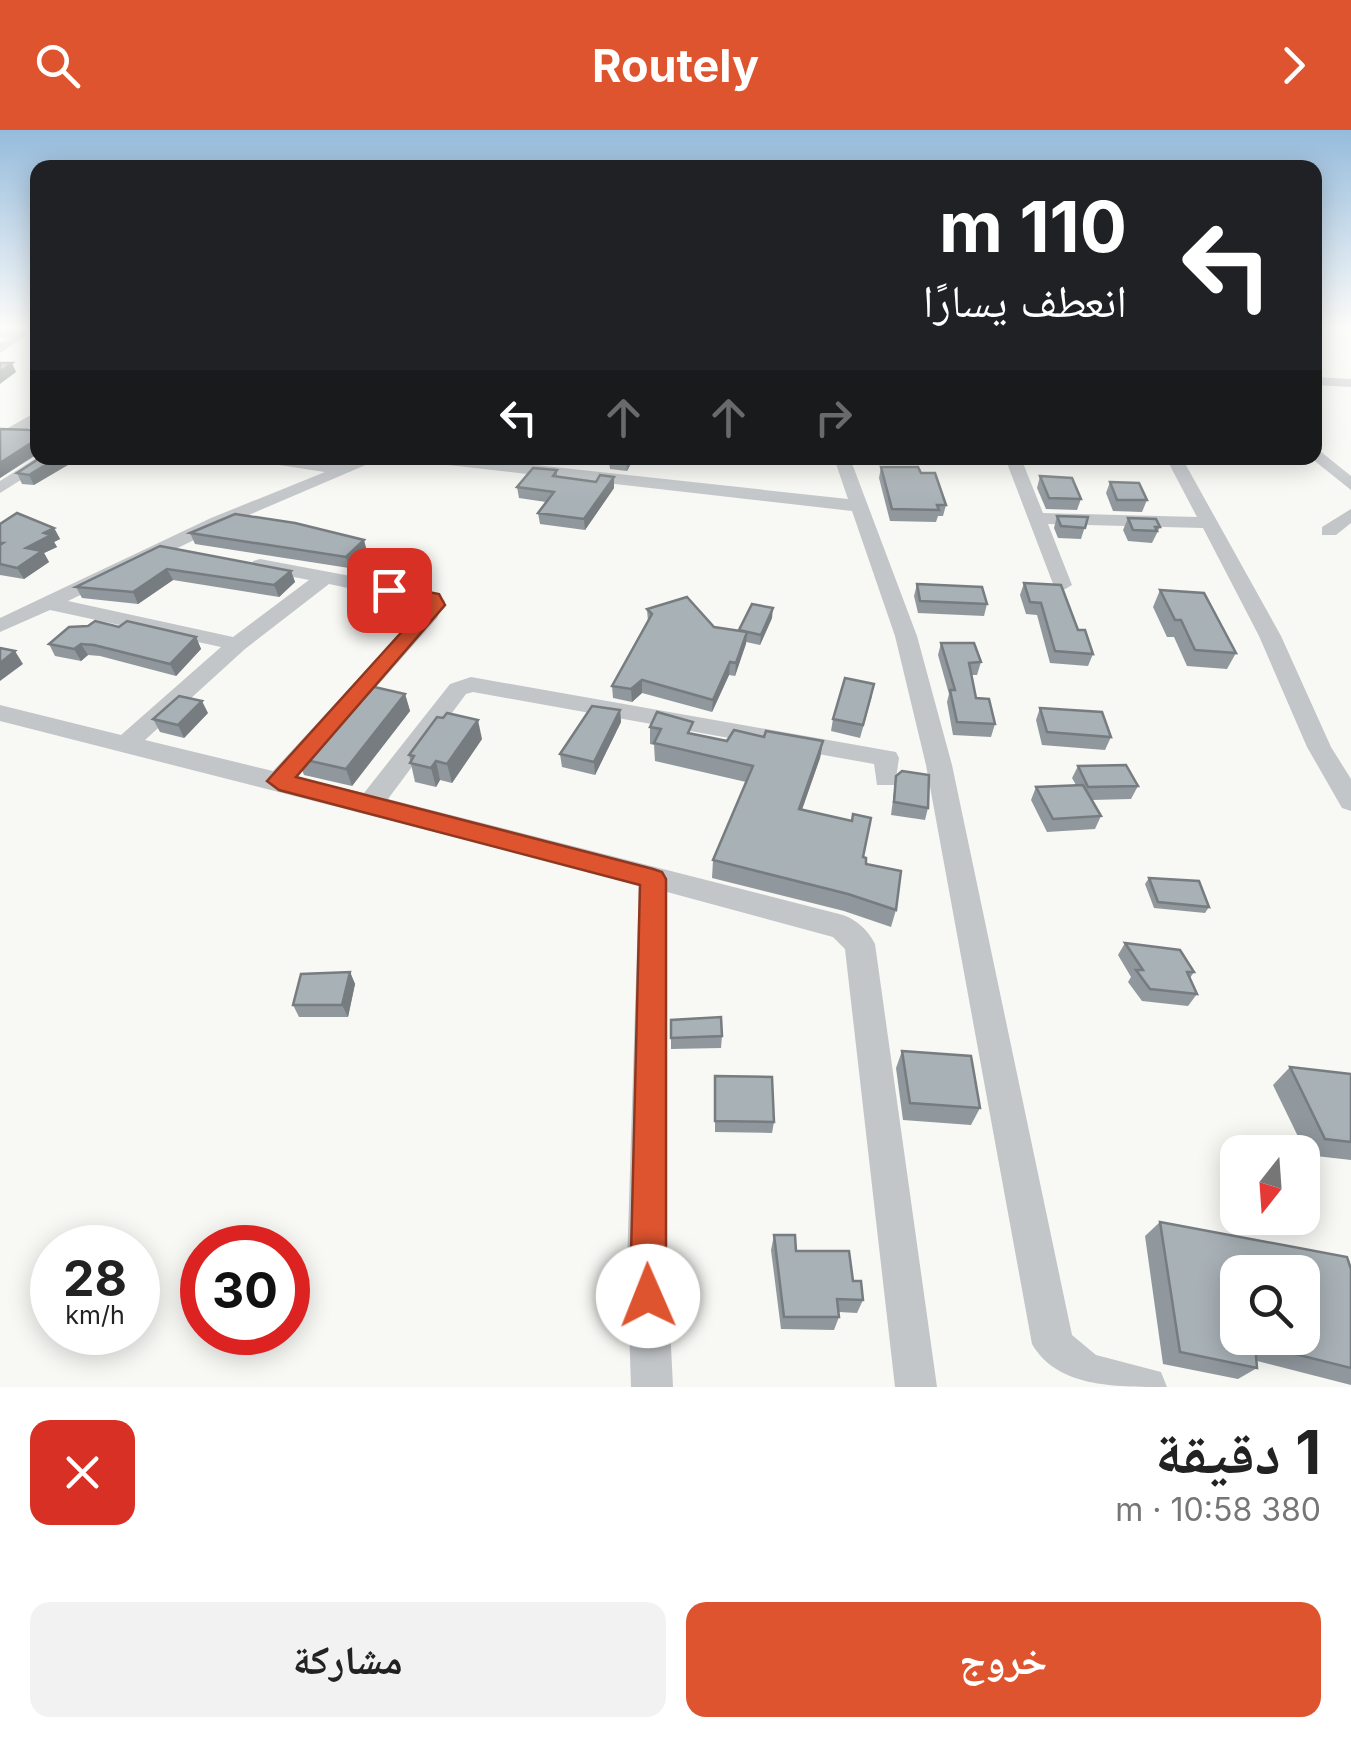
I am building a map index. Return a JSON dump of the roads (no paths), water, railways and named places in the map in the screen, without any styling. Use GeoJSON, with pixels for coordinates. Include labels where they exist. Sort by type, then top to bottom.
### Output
{"type":"FeatureCollection","features":[{"type":"Feature","properties":{"kind":"street"},"geometry":{"type":"LineString","coordinates":[[7,430],[30,420]]}},
{"type":"Feature","properties":{"kind":"street"},"geometry":{"type":"LineString","coordinates":[[1322,458],[1351,485]]}},
{"type":"Feature","properties":{"kind":"street"},"geometry":{"type":"LineString","coordinates":[[0,488],[37,465]]}},
{"type":"Feature","properties":{"kind":"street"},"geometry":{"type":"LineString","coordinates":[[312,465],[344,470]]}},
{"type":"Feature","properties":{"kind":"street"},"geometry":{"type":"LineString","coordinates":[[0,626],[161,548],[356,465]]}},
{"type":"Feature","properties":{"kind":"street"},"geometry":{"type":"LineString","coordinates":[[494,465],[859,506]]}},
{"type":"Feature","properties":{"kind":"street"},"geometry":{"type":"LineString","coordinates":[[844,465],[906,636],[939,765],[1053,1344],[1064,1362],[1091,1376],[1146,1387]]}},
{"type":"Feature","properties":{"kind":"street"},"geometry":{"type":"LineString","coordinates":[[1016,465],[1062,585]]}},
{"type":"Feature","properties":{"kind":"street"},"geometry":{"type":"LineString","coordinates":[[1178,465],[1270,636],[1319,747],[1351,801]]}},
{"type":"Feature","properties":{"kind":"street"},"geometry":{"type":"LineString","coordinates":[[1328,531],[1351,514]]}},
{"type":"Feature","properties":{"kind":"street"},"geometry":{"type":"LineString","coordinates":[[1036,518],[1210,524]]}},
{"type":"Feature","properties":{"kind":"street"},"geometry":{"type":"LineString","coordinates":[[161,548],[195,554]]}},
{"type":"Feature","properties":{"kind":"street"},"geometry":{"type":"LineString","coordinates":[[229,559],[420,595],[432,598],[436,605],[279,781]]}},
{"type":"Feature","properties":{"kind":"street"},"geometry":{"type":"LineString","coordinates":[[125,744],[237,644],[323,579]]}},
{"type":"Feature","properties":{"kind":"street"},"geometry":{"type":"LineString","coordinates":[[47,604],[237,644]]}},
{"type":"Feature","properties":{"kind":"street"},"geometry":{"type":"LineString","coordinates":[[370,804],[458,688],[470,684],[887,758],[886,780]]}},
{"type":"Feature","properties":{"kind":"street"},"geometry":{"type":"LineString","coordinates":[[0,713],[843,927],[860,944],[916,1387]]}},
{"type":"Feature","properties":{"kind":"street"},"geometry":{"type":"LineString","coordinates":[[652,1387],[646,1266],[653,879]]}}]}
